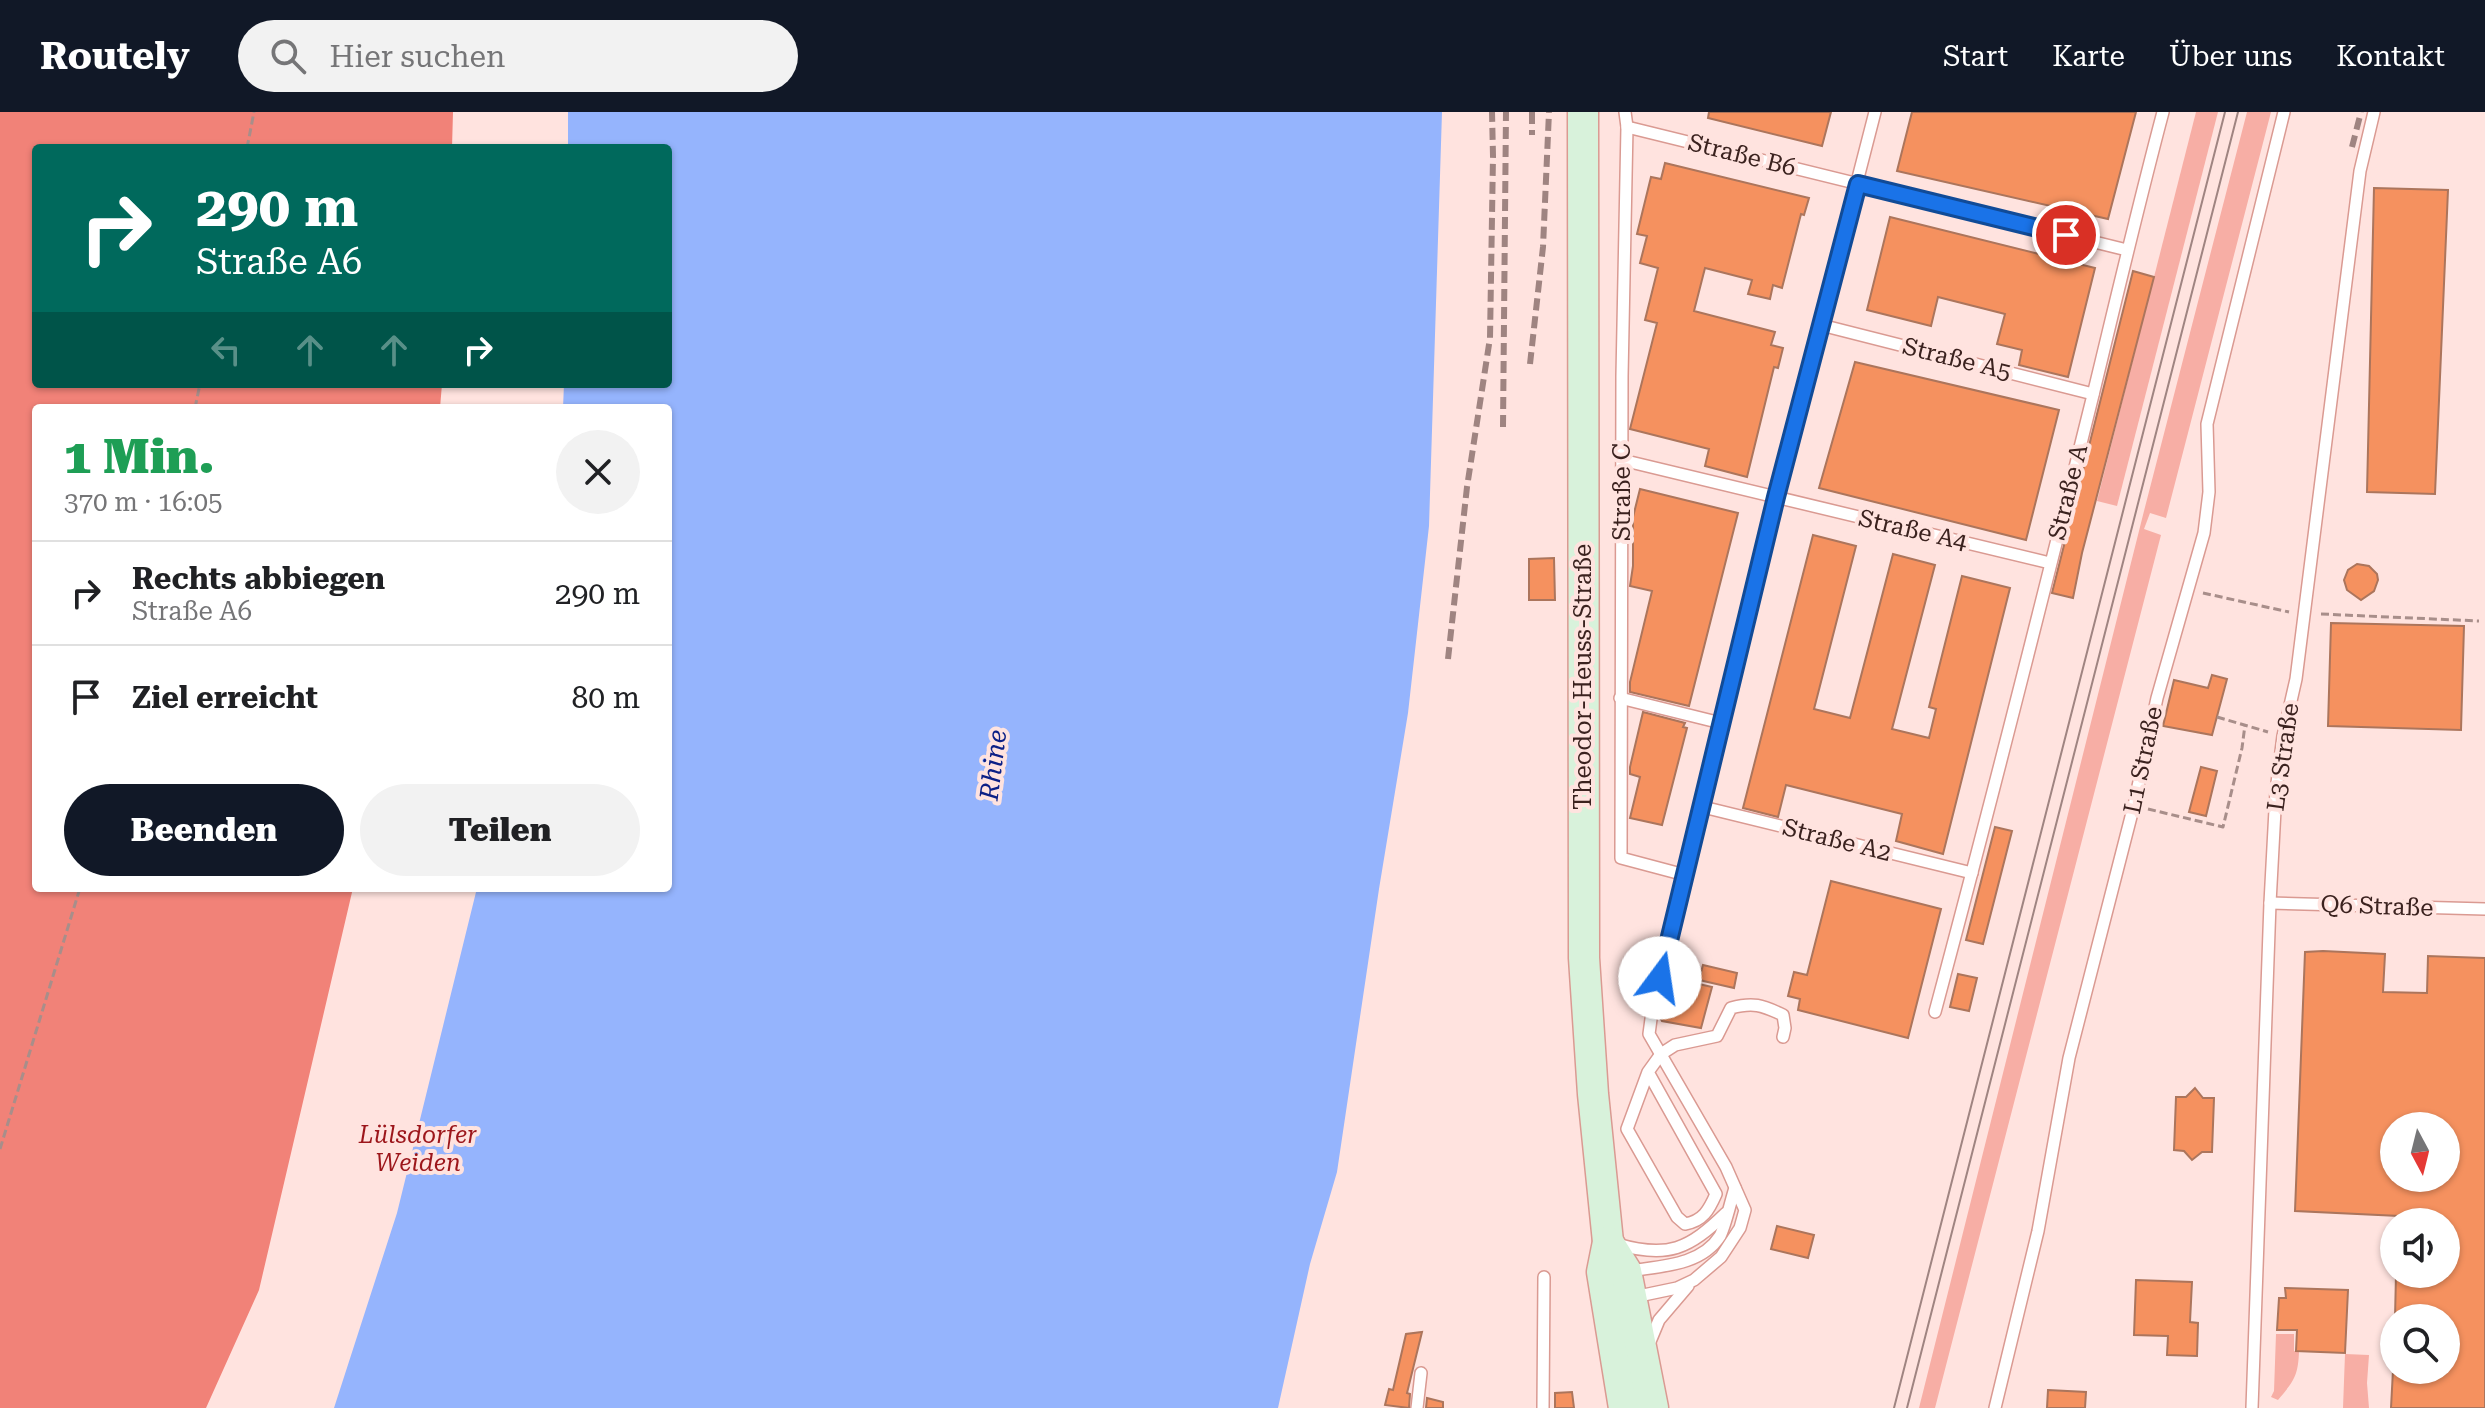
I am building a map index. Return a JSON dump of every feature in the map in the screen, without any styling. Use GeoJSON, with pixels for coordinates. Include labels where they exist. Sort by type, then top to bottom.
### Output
{"type":"FeatureCollection","features":[{"type":"Feature","properties":{"kind":"main road","name":"Theodor-Heuss-Straße"},"geometry":{"type":"LineString","coordinates":[[1583,112],[1584,958],[1593,1094],[1608,1242],[1616,1286]]}},
{"type":"Feature","properties":{"kind":"main road"},"geometry":{"type":"LineString","coordinates":[[1616,1286],[1643,1359],[1653,1408]]}},
{"type":"Feature","properties":{"kind":"main road"},"geometry":{"type":"LineString","coordinates":[[1616,1286],[1624,1408]]}},
{"type":"Feature","properties":{"kind":"lane","name":"Straße C"},"geometry":{"type":"LineString","coordinates":[[1625,112],[1621,858],[1685,875]]}},
{"type":"Feature","properties":{"kind":"lane"},"geometry":{"type":"LineString","coordinates":[[1643,1359],[1659,1320],[1694,1280],[1721,1257],[1740,1228],[1745,1210],[1726,1167],[1649,1034],[1653,1004],[1776,497],[1875,112]]}},
{"type":"Feature","properties":{"kind":"lane","name":"Straße A"},"geometry":{"type":"LineString","coordinates":[[1935,1012],[2163,112]]}},
{"type":"Feature","properties":{"kind":"lane","name":"L1 Straße"},"geometry":{"type":"LineString","coordinates":[[1995,1408],[2038,1231],[2069,1058],[2134,805],[2157,698],[2204,533],[2207,424],[2284,112]]}},
{"type":"Feature","properties":{"kind":"lane","name":"L3 Straße"},"geometry":{"type":"LineString","coordinates":[[2252,1408],[2276,791],[2283,736],[2296,679],[2360,171],[2374,112]]}},
{"type":"Feature","properties":{"kind":"lane","name":"Straße B6"},"geometry":{"type":"LineString","coordinates":[[1627,127],[2127,250]]}},
{"type":"Feature","properties":{"kind":"lane","name":"Straße A5"},"geometry":{"type":"LineString","coordinates":[[1821,325],[2093,394]]}},
{"type":"Feature","properties":{"kind":"lane","name":"Straße A4"},"geometry":{"type":"LineString","coordinates":[[1622,460],[2050,563]]}},
{"type":"Feature","properties":{"kind":"lane"},"geometry":{"type":"LineString","coordinates":[[1620,698],[1721,723]]}},
{"type":"Feature","properties":{"kind":"lane","name":"Straße A2"},"geometry":{"type":"LineString","coordinates":[[1703,807],[1972,873]]}},
{"type":"Feature","properties":{"kind":"lane","name":"Q6 Straße"},"geometry":{"type":"LineString","coordinates":[[2270,903],[2485,909]]}},
{"type":"Feature","properties":{"kind":"lane"},"geometry":{"type":"LineString","coordinates":[[1648,1072],[1716,1194],[1708,1212],[1695,1222],[1685,1224],[1677,1217],[1627,1129],[1648,1072],[1661,1054],[1675,1045],[1717,1036],[1731,1008],[1749,1003],[1783,1015],[1783,1037]]}},
{"type":"Feature","properties":{"kind":"lane"},"geometry":{"type":"LineString","coordinates":[[1616,1286],[1682,1263],[1706,1250],[1721,1235],[1735,1188]]}},
{"type":"Feature","properties":{"kind":"lane"},"geometry":{"type":"LineString","coordinates":[[1608,1242],[1653,1252],[1677,1248],[1702,1237],[1726,1212]]}},
{"type":"Feature","properties":{"kind":"lane"},"geometry":{"type":"LineString","coordinates":[[1543,1408],[1544,1277]]}},
{"type":"Feature","properties":{"kind":"lane"},"geometry":{"type":"LineString","coordinates":[[1616,1286],[1677,1288],[1694,1280]]}},
{"type":"Feature","properties":{"kind":"lane"},"geometry":{"type":"LineString","coordinates":[[1417,1408],[1421,1373]]}},
{"type":"Feature","properties":{"kind":"path"},"geometry":{"type":"LineString","coordinates":[[248,144],[254,112]]}},
{"type":"Feature","properties":{"kind":"path"},"geometry":{"type":"LineString","coordinates":[[2188,590],[2304,613],[2479,621]]}},
{"type":"Feature","properties":{"kind":"path"},"geometry":{"type":"LineString","coordinates":[[2217,717],[2283,736]]}},
{"type":"Feature","properties":{"kind":"path"},"geometry":{"type":"LineString","coordinates":[[2134,805],[2223,827],[2245,725]]}},
{"type":"Feature","properties":{"kind":"path"},"geometry":{"type":"LineString","coordinates":[[0,1149],[79,892]]}},
{"type":"Feature","properties":{"kind":"shaded area"},"geometry":{"type":"Polygon","coordinates":[[[0,112],[453,112],[452,144],[32,144],[32,388],[442,388],[440,404],[32,404],[32,892],[352,892],[259,1290],[206,1408],[0,1408],[0,112]]]}},
{"type":"Feature","properties":{"kind":"shaded area"},"geometry":{"type":"Polygon","coordinates":[[[2196,112],[2218,112],[2117,506],[2097,501],[2196,112]]]}},
{"type":"Feature","properties":{"kind":"shaded area"},"geometry":{"type":"Polygon","coordinates":[[[2247,112],[2271,112],[2166,518],[2150,513],[2144,529],[2161,535],[1935,1408],[1919,1408],[2144,511],[2247,112]]]}},
{"type":"Feature","properties":{"kind":"shaded area"},"geometry":{"type":"Polygon","coordinates":[[[2276,1334],[2294,1334],[2294,1351],[2299,1352],[2294,1378],[2278,1400],[2271,1397],[2274,1391],[2276,1334]]]}},
{"type":"Feature","properties":{"kind":"shaded area"},"geometry":{"type":"Polygon","coordinates":[[[2345,1354],[2369,1355],[2369,1408],[2343,1408],[2345,1354]]]}},
{"type":"Feature","properties":{"kind":"water","name":"Rhine"},"geometry":{"type":"Polygon","coordinates":[[[568,112],[1442,112],[1429,526],[1408,713],[1337,1172],[1310,1264],[1278,1408],[334,1408],[397,1213],[476,892],[672,892],[672,404],[563,404],[564,388],[672,388],[672,144],[568,144],[568,112]]]}},
{"type":"Feature","properties":{"kind":"building"},"geometry":{"type":"Polygon","coordinates":[[[1709,112],[1831,112],[1822,146],[1708,118],[1709,112]]]}},
{"type":"Feature","properties":{"kind":"building"},"geometry":{"type":"Polygon","coordinates":[[[1912,112],[2136,112],[2108,219],[1897,171],[1912,112]]]}},
{"type":"Feature","properties":{"kind":"building"},"geometry":{"type":"Polygon","coordinates":[[[1665,163],[1809,198],[1804,215],[1801,214],[1782,288],[1773,285],[1770,299],[1748,294],[1752,280],[1705,268],[1694,311],[1775,332],[1771,345],[1783,348],[1778,368],[1774,367],[1747,477],[1705,466],[1709,449],[1630,429],[1657,323],[1645,320],[1658,268],[1640,263],[1647,236],[1637,234],[1651,177],[1661,179],[1665,163]]]}},
{"type":"Feature","properties":{"kind":"building"},"geometry":{"type":"Polygon","coordinates":[[[2374,188],[2448,190],[2435,494],[2367,492],[2374,188]]]}},
{"type":"Feature","properties":{"kind":"building"},"geometry":{"type":"Polygon","coordinates":[[[1890,217],[2095,268],[2068,377],[2019,365],[2022,350],[1997,344],[2005,314],[1938,297],[1931,326],[1867,310],[1890,217]]]}},
{"type":"Feature","properties":{"kind":"building"},"geometry":{"type":"Polygon","coordinates":[[[2133,271],[2154,277],[2073,598],[2052,593],[2133,271]]]}},
{"type":"Feature","properties":{"kind":"building"},"geometry":{"type":"Polygon","coordinates":[[[1855,362],[2059,410],[2026,540],[1819,488],[1855,362]]]}},
{"type":"Feature","properties":{"kind":"building"},"geometry":{"type":"Polygon","coordinates":[[[1640,489],[1738,513],[1689,706],[1630,692],[1652,591],[1630,586],[1633,517],[1640,489]]]}},
{"type":"Feature","properties":{"kind":"building"},"geometry":{"type":"Polygon","coordinates":[[[1813,535],[1856,546],[1814,709],[1850,718],[1893,554],[1935,565],[1892,729],[1929,738],[1936,709],[1929,707],[1962,576],[2010,588],[1943,854],[1896,841],[1902,814],[1786,785],[1778,817],[1743,808],[1813,535]]]}},
{"type":"Feature","properties":{"kind":"building"},"geometry":{"type":"Polygon","coordinates":[[[1554,558],[1555,600],[1529,600],[1529,559],[1554,558]]]}},
{"type":"Feature","properties":{"kind":"building"},"geometry":{"type":"Polygon","coordinates":[[[2357,564],[2369,566],[2377,574],[2378,580],[2374,591],[2361,600],[2347,590],[2344,580],[2348,570],[2357,564]]]}},
{"type":"Feature","properties":{"kind":"building"},"geometry":{"type":"Polygon","coordinates":[[[2331,623],[2464,626],[2461,730],[2328,726],[2331,623]]]}},
{"type":"Feature","properties":{"kind":"building"},"geometry":{"type":"Polygon","coordinates":[[[2212,675],[2227,679],[2212,735],[2163,726],[2174,680],[2208,688],[2212,675]]]}},
{"type":"Feature","properties":{"kind":"building"},"geometry":{"type":"Polygon","coordinates":[[[1643,712],[1685,723],[1683,727],[1687,728],[1662,825],[1630,818],[1640,777],[1630,774],[1630,767],[1643,712]]]}},
{"type":"Feature","properties":{"kind":"building"},"geometry":{"type":"Polygon","coordinates":[[[2201,767],[2217,771],[2206,816],[2189,812],[2201,767]]]}},
{"type":"Feature","properties":{"kind":"building"},"geometry":{"type":"Polygon","coordinates":[[[1995,827],[2012,831],[1983,944],[1966,940],[1995,827]]]}},
{"type":"Feature","properties":{"kind":"building"},"geometry":{"type":"Polygon","coordinates":[[[1831,881],[1941,909],[1908,1038],[1798,1010],[1800,999],[1788,996],[1794,972],[1807,975],[1831,881]]]}},
{"type":"Feature","properties":{"kind":"building"},"geometry":{"type":"Polygon","coordinates":[[[2305,952],[2385,954],[2383,992],[2427,993],[2428,956],[2485,958],[2485,1408],[2391,1408],[2392,1384],[2460,1384],[2460,1304],[2395,1304],[2396,1288],[2460,1288],[2460,1208],[2380,1208],[2380,1215],[2295,1211],[2305,952]]]}},
{"type":"Feature","properties":{"kind":"building"},"geometry":{"type":"Polygon","coordinates":[[[1703,965],[1737,973],[1734,988],[1699,980],[1703,965]]]}},
{"type":"Feature","properties":{"kind":"building"},"geometry":{"type":"Polygon","coordinates":[[[1958,974],[1977,978],[1969,1011],[1950,1007],[1958,974]]]}},
{"type":"Feature","properties":{"kind":"building"},"geometry":{"type":"Polygon","coordinates":[[[1677,979],[1712,987],[1701,1028],[1662,1021],[1660,1017],[1664,996],[1673,992],[1677,979]]]}},
{"type":"Feature","properties":{"kind":"building"},"geometry":{"type":"Polygon","coordinates":[[[2195,1088],[2203,1098],[2214,1098],[2212,1152],[2202,1152],[2192,1160],[2184,1151],[2174,1150],[2176,1097],[2186,1097],[2195,1088]]]}},
{"type":"Feature","properties":{"kind":"building"},"geometry":{"type":"Polygon","coordinates":[[[1777,1226],[1814,1235],[1808,1258],[1771,1249],[1777,1226]]]}},
{"type":"Feature","properties":{"kind":"building"},"geometry":{"type":"Polygon","coordinates":[[[2136,1280],[2192,1282],[2190,1322],[2198,1323],[2197,1356],[2167,1355],[2168,1336],[2134,1335],[2136,1280]]]}},
{"type":"Feature","properties":{"kind":"building"},"geometry":{"type":"Polygon","coordinates":[[[2285,1288],[2348,1290],[2345,1353],[2296,1351],[2297,1330],[2277,1330],[2279,1298],[2286,1298],[2285,1288]]]}},
{"type":"Feature","properties":{"kind":"building"},"geometry":{"type":"Polygon","coordinates":[[[1422,1332],[1407,1393],[1410,1394],[1409,1408],[1385,1405],[1389,1389],[1393,1390],[1406,1334],[1422,1332]]]}},
{"type":"Feature","properties":{"kind":"building"},"geometry":{"type":"Polygon","coordinates":[[[2048,1390],[2086,1392],[2085,1408],[2047,1408],[2048,1390]]]}},
{"type":"Feature","properties":{"kind":"building"},"geometry":{"type":"Polygon","coordinates":[[[1572,1392],[1574,1408],[1555,1408],[1555,1393],[1572,1392]]]}},
{"type":"Feature","properties":{"kind":"building"},"geometry":{"type":"Polygon","coordinates":[[[1427,1398],[1443,1402],[1443,1408],[1426,1408],[1427,1398]]]}},
{"type":"Feature","properties":{"kind":"tram line"},"geometry":{"type":"LineString","coordinates":[[1894,1408],[2225,112]]}},
{"type":"Feature","properties":{"kind":"tram line"},"geometry":{"type":"LineString","coordinates":[[1907,1408],[2238,112]]}},
{"type":"Feature","properties":{"kind":"railway"},"geometry":{"type":"LineString","coordinates":[[1448,659],[1467,487],[1490,338],[1492,112]]}},
{"type":"Feature","properties":{"kind":"railway"},"geometry":{"type":"LineString","coordinates":[[1503,427],[1506,112]]}},
{"type":"Feature","properties":{"kind":"railway"},"geometry":{"type":"LineString","coordinates":[[1532,112],[1532,135]]}},
{"type":"Feature","properties":{"kind":"railway"},"geometry":{"type":"LineString","coordinates":[[1530,364],[1543,247],[1549,112]]}},
{"type":"Feature","properties":{"kind":"railway"},"geometry":{"type":"LineString","coordinates":[[2352,147],[2361,112]]}},
{"type":"Feature","properties":{"kind":"route"},"geometry":{"type":"LineString","coordinates":[[1660,978],[1776,497],[1858,184],[2066,235]]}},
{"type":"Feature","properties":{"kind":"park label","name":"Lülsdorfer Weiden"},"geometry":{"type":"Point","coordinates":[418,1149]}}]}
